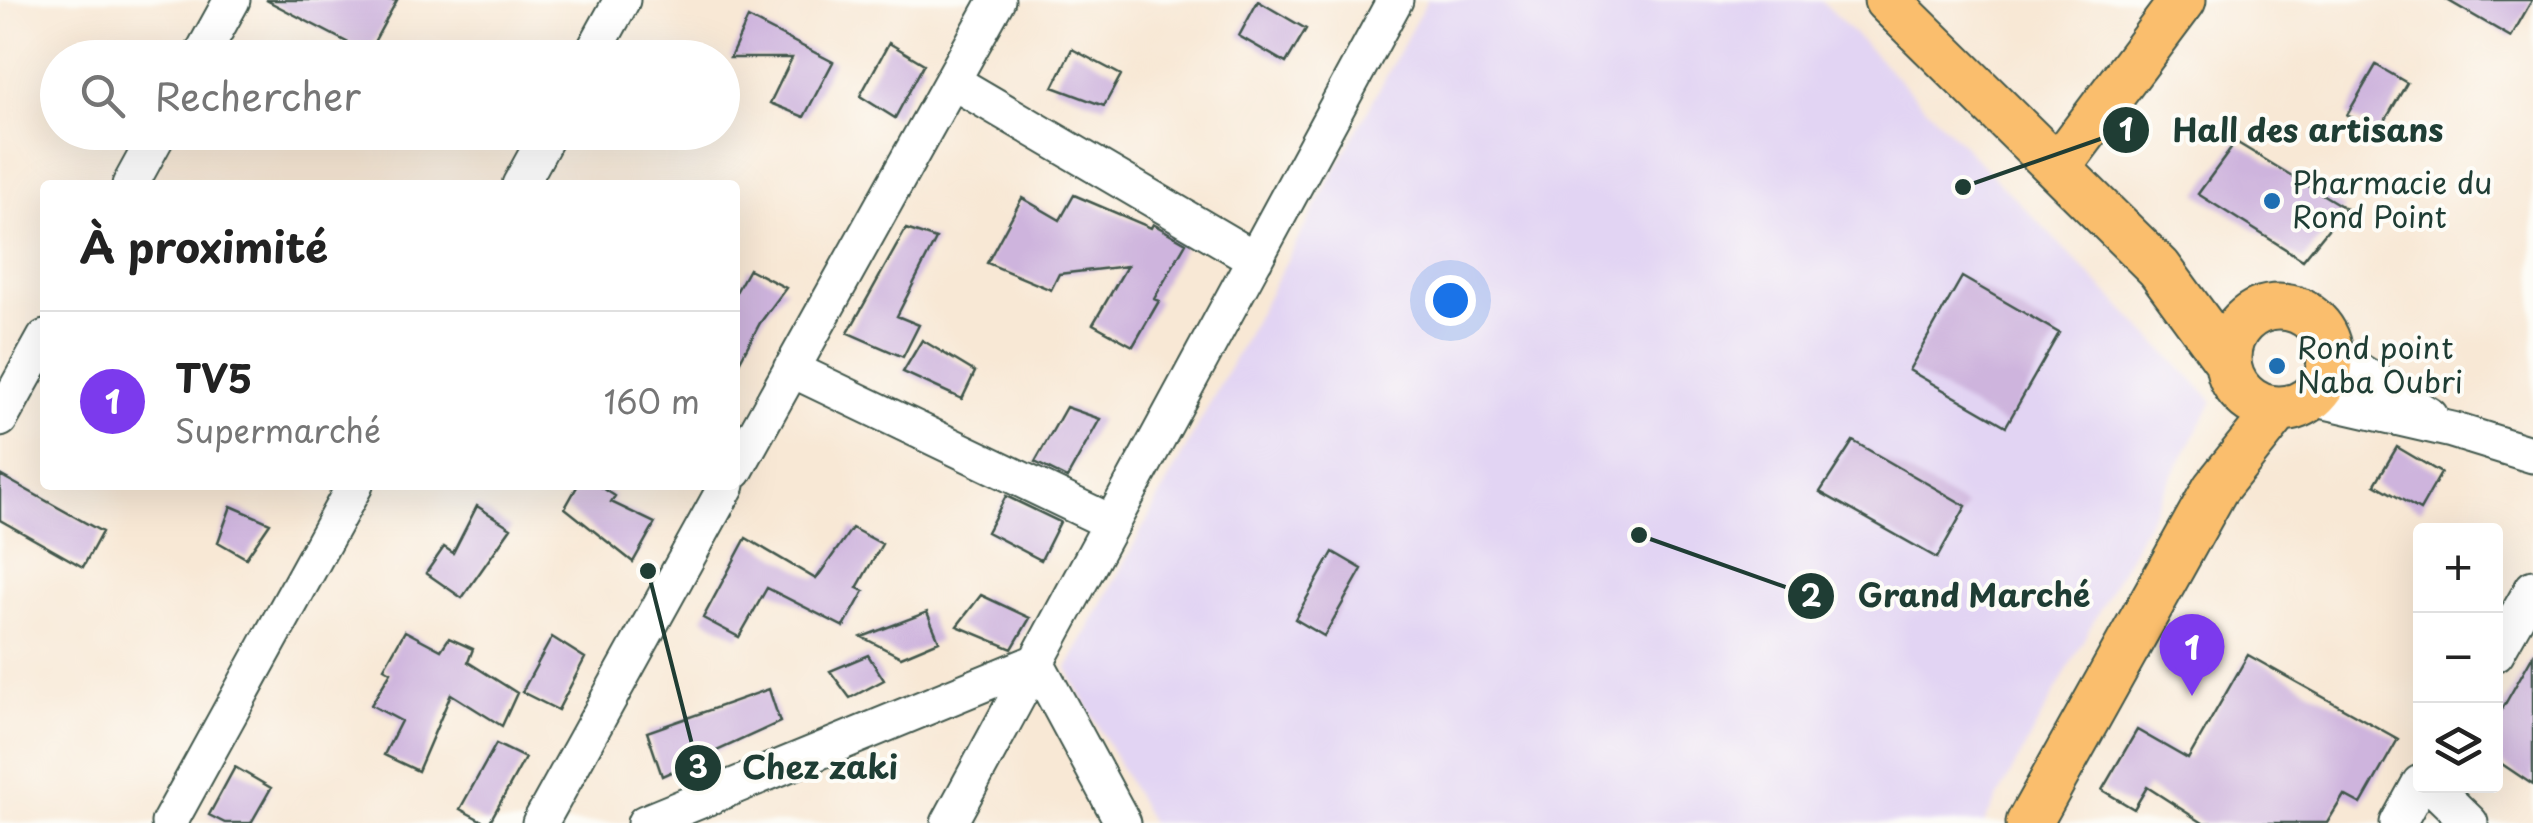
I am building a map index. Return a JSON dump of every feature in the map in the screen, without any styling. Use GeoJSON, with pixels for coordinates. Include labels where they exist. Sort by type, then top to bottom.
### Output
{"type":"FeatureCollection","features":[{"type":"Feature","properties":{"kind":"main road"},"geometry":{"type":"LineString","coordinates":[[1887,0],[2159,268],[2256,404],[2295,404]]}},
{"type":"Feature","properties":{"kind":"main road"},"geometry":{"type":"LineString","coordinates":[[2058,167],[2183,0]]}},
{"type":"Feature","properties":{"kind":"main road"},"geometry":{"type":"LineString","coordinates":[[2159,268],[2257,312]]}},
{"type":"Feature","properties":{"kind":"main road"},"geometry":{"type":"LineString","coordinates":[[2029,823],[2214,489],[2295,404],[2328,377],[2330,353],[2323,330],[2304,314],[2281,306],[2257,312],[2241,324],[2230,342],[2233,375],[2214,489]]}},
{"type":"Feature","properties":{"kind":"street"},"geometry":{"type":"LineString","coordinates":[[210,40],[232,0]]}},
{"type":"Feature","properties":{"kind":"street"},"geometry":{"type":"LineString","coordinates":[[600,40],[622,0]]}},
{"type":"Feature","properties":{"kind":"street"},"geometry":{"type":"LineString","coordinates":[[740,462],[998,0]]}},
{"type":"Feature","properties":{"kind":"street"},"geometry":{"type":"LineString","coordinates":[[949,823],[1396,0]]}},
{"type":"Feature","properties":{"kind":"street"},"geometry":{"type":"LineString","coordinates":[[952,81],[1255,259]]}},
{"type":"Feature","properties":{"kind":"street"},"geometry":{"type":"LineString","coordinates":[[133,180],[149,150]]}},
{"type":"Feature","properties":{"kind":"street"},"geometry":{"type":"LineString","coordinates":[[523,180],[539,150]]}},
{"type":"Feature","properties":{"kind":"street"},"geometry":{"type":"LineString","coordinates":[[0,419],[40,347]]}},
{"type":"Feature","properties":{"kind":"street"},"geometry":{"type":"LineString","coordinates":[[2330,353],[2452,430]]}},
{"type":"Feature","properties":{"kind":"street"},"geometry":{"type":"LineString","coordinates":[[791,370],[1112,523]]}},
{"type":"Feature","properties":{"kind":"street"},"geometry":{"type":"LineString","coordinates":[[2295,404],[2452,430],[2533,455]]}},
{"type":"Feature","properties":{"kind":"street"},"geometry":{"type":"LineString","coordinates":[[169,823],[352,490]]}},
{"type":"Feature","properties":{"kind":"street"},"geometry":{"type":"LineString","coordinates":[[540,823],[724,490]]}},
{"type":"Feature","properties":{"kind":"street"},"geometry":{"type":"LineString","coordinates":[[2503,641],[2533,588]]}},
{"type":"Feature","properties":{"kind":"street"},"geometry":{"type":"LineString","coordinates":[[645,823],[1036,662]]}},
{"type":"Feature","properties":{"kind":"street"},"geometry":{"type":"LineString","coordinates":[[1036,662],[1123,823]]}},
{"type":"Feature","properties":{"kind":"street"},"geometry":{"type":"LineString","coordinates":[[2398,823],[2414,793]]}},
{"type":"Feature","properties":{"kind":"street"},"geometry":{"type":"LineString","coordinates":[[2439,793],[2470,823]]}},
{"type":"Feature","properties":{"kind":"shaded area"},"geometry":{"type":"Polygon","coordinates":[[[1427,0],[1821,0],[2213,401],[1984,823],[1151,823],[1067,669],[1427,0]]]}},
{"type":"Feature","properties":{"kind":"building"},"geometry":{"type":"Polygon","coordinates":[[[266,0],[397,0],[375,40],[343,40],[266,0]]]}},
{"type":"Feature","properties":{"kind":"building"},"geometry":{"type":"Polygon","coordinates":[[[2447,0],[2532,0],[2511,37],[2447,0]]]}},
{"type":"Feature","properties":{"kind":"building"},"geometry":{"type":"Polygon","coordinates":[[[1258,1],[1306,29],[1286,63],[1239,36],[1258,1]]]}},
{"type":"Feature","properties":{"kind":"building"},"geometry":{"type":"Polygon","coordinates":[[[748,18],[833,62],[804,117],[770,103],[792,58],[740,58],[738,40],[748,18]]]}},
{"type":"Feature","properties":{"kind":"building"},"geometry":{"type":"Polygon","coordinates":[[[889,43],[924,64],[895,118],[860,96],[889,43]]]}},
{"type":"Feature","properties":{"kind":"building"},"geometry":{"type":"Polygon","coordinates":[[[1072,49],[1121,75],[1104,106],[1053,87],[1072,49]]]}},
{"type":"Feature","properties":{"kind":"building"},"geometry":{"type":"Polygon","coordinates":[[[2376,65],[2407,83],[2378,133],[2347,115],[2376,65]]]}},
{"type":"Feature","properties":{"kind":"building","name":"Pharmacie du Rond Point"},"geometry":{"type":"Polygon","coordinates":[[[2236,142],[2345,208],[2303,260],[2198,194],[2236,142]]]}},
{"type":"Feature","properties":{"kind":"building"},"geometry":{"type":"Polygon","coordinates":[[[1074,195],[1151,228],[1153,224],[1186,243],[1133,346],[1093,324],[1127,266],[1059,274],[1051,290],[987,263],[1022,198],[1060,220],[1074,195]]]}},
{"type":"Feature","properties":{"kind":"building"},"geometry":{"type":"Polygon","coordinates":[[[906,229],[936,239],[897,316],[919,325],[903,357],[848,333],[906,229]]]}},
{"type":"Feature","properties":{"kind":"building"},"geometry":{"type":"Polygon","coordinates":[[[749,269],[786,288],[760,323],[740,361],[740,285],[749,269]]]}},
{"type":"Feature","properties":{"kind":"building"},"geometry":{"type":"Polygon","coordinates":[[[1962,277],[2059,333],[2006,426],[1909,370],[1962,277]]]}},
{"type":"Feature","properties":{"kind":"building"},"geometry":{"type":"Polygon","coordinates":[[[922,340],[975,372],[962,399],[903,372],[922,340]]]}},
{"type":"Feature","properties":{"kind":"building"},"geometry":{"type":"Polygon","coordinates":[[[1066,407],[1100,419],[1067,478],[1035,462],[1066,407]]]}},
{"type":"Feature","properties":{"kind":"building"},"geometry":{"type":"Polygon","coordinates":[[[1853,441],[1966,506],[1937,558],[1820,492],[1853,441]]]}},
{"type":"Feature","properties":{"kind":"building"},"geometry":{"type":"Polygon","coordinates":[[[2397,447],[2441,473],[2420,510],[2375,484],[2397,447]]]}},
{"type":"Feature","properties":{"kind":"building"},"geometry":{"type":"Polygon","coordinates":[[[0,475],[102,532],[83,567],[0,520],[0,475]]]}},
{"type":"Feature","properties":{"kind":"building"},"geometry":{"type":"Polygon","coordinates":[[[575,490],[606,490],[615,496],[611,502],[655,523],[633,562],[565,508],[575,490]]]}},
{"type":"Feature","properties":{"kind":"building"},"geometry":{"type":"Polygon","coordinates":[[[1006,496],[1060,522],[1041,560],[987,532],[1006,496]]]}},
{"type":"Feature","properties":{"kind":"building"},"geometry":{"type":"Polygon","coordinates":[[[231,506],[270,523],[246,558],[218,542],[231,506]]]}},
{"type":"Feature","properties":{"kind":"building"},"geometry":{"type":"Polygon","coordinates":[[[477,506],[511,528],[462,598],[426,573],[444,547],[453,553],[477,506]]]}},
{"type":"Feature","properties":{"kind":"building"},"geometry":{"type":"Polygon","coordinates":[[[852,528],[882,544],[857,588],[864,591],[844,627],[767,588],[739,637],[703,618],[746,538],[816,579],[852,528]]]}},
{"type":"Feature","properties":{"kind":"building"},"geometry":{"type":"Polygon","coordinates":[[[1333,552],[1362,569],[1324,636],[1295,619],[1333,552]]]}},
{"type":"Feature","properties":{"kind":"building"},"geometry":{"type":"Polygon","coordinates":[[[981,595],[1030,618],[1012,649],[957,626],[981,595]]]}},
{"type":"Feature","properties":{"kind":"building"},"geometry":{"type":"Polygon","coordinates":[[[927,612],[939,641],[901,657],[862,637],[927,612]]]}},
{"type":"Feature","properties":{"kind":"building"},"geometry":{"type":"Polygon","coordinates":[[[405,631],[441,650],[449,638],[473,649],[468,662],[517,693],[502,726],[451,694],[418,771],[384,755],[401,721],[371,705],[391,672],[384,668],[405,631]]]}},
{"type":"Feature","properties":{"kind":"building"},"geometry":{"type":"Polygon","coordinates":[[[552,637],[585,658],[558,710],[522,692],[552,637]]]}},
{"type":"Feature","properties":{"kind":"building"},"geometry":{"type":"Polygon","coordinates":[[[868,655],[884,680],[850,698],[830,671],[868,655]]]}},
{"type":"Feature","properties":{"kind":"building"},"geometry":{"type":"Polygon","coordinates":[[[2248,655],[2398,739],[2361,804],[2344,795],[2327,823],[2203,823],[2147,787],[2134,809],[2102,790],[2137,730],[2188,759],[2248,655]]]}},
{"type":"Feature","properties":{"kind":"building"},"geometry":{"type":"Polygon","coordinates":[[[2533,655],[2533,785],[2503,765],[2503,708],[2533,655]]]}},
{"type":"Feature","properties":{"kind":"building"},"geometry":{"type":"Polygon","coordinates":[[[769,689],[780,722],[662,776],[647,732],[769,689]]]}},
{"type":"Feature","properties":{"kind":"building"},"geometry":{"type":"Polygon","coordinates":[[[496,744],[525,758],[486,823],[460,809],[496,744]]]}},
{"type":"Feature","properties":{"kind":"building"},"geometry":{"type":"Polygon","coordinates":[[[235,767],[271,788],[251,823],[225,823],[209,815],[235,767]]]}},
{"type":"Feature","properties":{"kind":"place","name":"Hall des artisans"},"geometry":{"type":"Point","coordinates":[1963,187]}},
{"type":"Feature","properties":{"kind":"place","name":"Pharmacie du Rond Point"},"geometry":{"type":"Point","coordinates":[2272,201]}},
{"type":"Feature","properties":{"kind":"place","name":"Rond point Naba Oubri"},"geometry":{"type":"Point","coordinates":[2277,366]}},
{"type":"Feature","properties":{"kind":"place","name":"Grand Marché"},"geometry":{"type":"Point","coordinates":[1639,535]}},
{"type":"Feature","properties":{"kind":"place","name":"Chez zaki"},"geometry":{"type":"Point","coordinates":[648,571]}},
{"type":"Feature","properties":{"kind":"place","name":"TV5"},"geometry":{"type":"Point","coordinates":[2192,696]}}]}
